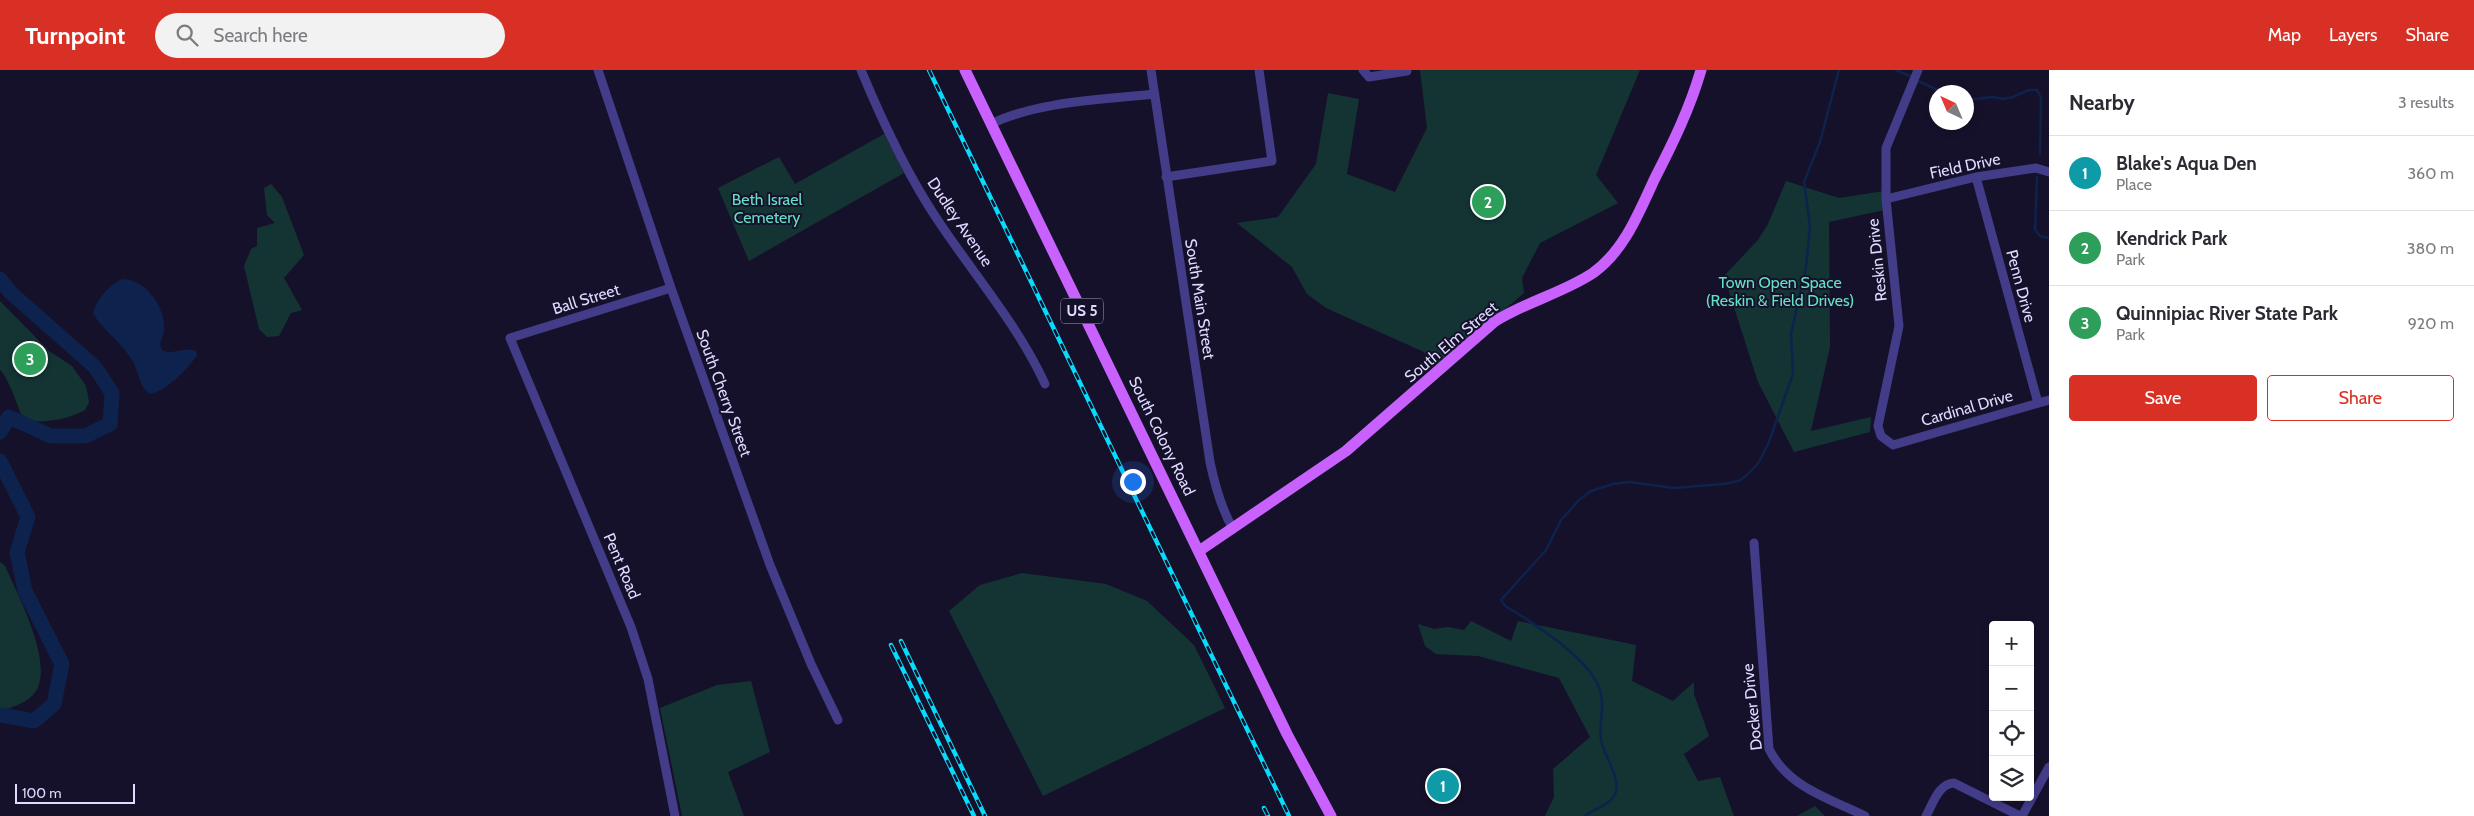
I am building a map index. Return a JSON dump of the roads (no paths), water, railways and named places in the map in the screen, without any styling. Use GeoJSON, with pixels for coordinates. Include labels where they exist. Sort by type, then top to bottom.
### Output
{"type":"FeatureCollection","features":[{"type":"Feature","properties":{"kind":"main road","name":"South Colony Road"},"geometry":{"type":"LineString","coordinates":[[965,70],[1287,734],[1331,816]]}},
{"type":"Feature","properties":{"kind":"main road","name":"South Elm Street"},"geometry":{"type":"LineString","coordinates":[[1199,552],[1354,445],[1494,322],[1583,278],[1612,255],[1630,230],[1662,164],[1687,112],[1701,70]]}},
{"type":"Feature","properties":{"kind":"street","name":"South Cherry Street"},"geometry":{"type":"LineString","coordinates":[[598,70],[671,288],[770,565],[811,664],[838,720]]}},
{"type":"Feature","properties":{"kind":"street","name":"Dudley Avenue"},"geometry":{"type":"LineString","coordinates":[[861,70],[888,131],[922,194],[1013,326],[1046,384]]}},
{"type":"Feature","properties":{"kind":"street","name":"South Main Street"},"geometry":{"type":"LineString","coordinates":[[1152,70],[1166,177],[1210,462],[1215,488],[1233,529]]}},
{"type":"Feature","properties":{"kind":"street"},"geometry":{"type":"LineString","coordinates":[[1166,177],[1272,161],[1258,70]]}},
{"type":"Feature","properties":{"kind":"street"},"geometry":{"type":"LineString","coordinates":[[1363,70],[1369,77],[1407,71]]}},
{"type":"Feature","properties":{"kind":"street","name":"Reskin Drive"},"geometry":{"type":"LineString","coordinates":[[1893,445],[1881,436],[1878,426],[1899,326],[1886,199],[1886,148],[1915,75]]}},
{"type":"Feature","properties":{"kind":"street"},"geometry":{"type":"LineString","coordinates":[[991,124],[1003,118],[1044,108],[1154,94]]}},
{"type":"Feature","properties":{"kind":"street","name":"Field Drive"},"geometry":{"type":"LineString","coordinates":[[1886,199],[1976,177],[2036,168],[2049,172]]}},
{"type":"Feature","properties":{"kind":"street","name":"Penn Drive"},"geometry":{"type":"LineString","coordinates":[[1976,177],[2038,403]]}},
{"type":"Feature","properties":{"kind":"street","name":"Ball Street"},"geometry":{"type":"LineString","coordinates":[[510,338],[671,288]]}},
{"type":"Feature","properties":{"kind":"street","name":"Pent Road"},"geometry":{"type":"LineString","coordinates":[[510,338],[631,627],[648,679],[675,816]]}},
{"type":"Feature","properties":{"kind":"street","name":"Cardinal Drive"},"geometry":{"type":"LineString","coordinates":[[1893,445],[2049,400]]}},
{"type":"Feature","properties":{"kind":"street","name":"Docker Drive"},"geometry":{"type":"LineString","coordinates":[[1754,543],[1769,749],[1777,765],[1796,782],[1865,816]]}},
{"type":"Feature","properties":{"kind":"street"},"geometry":{"type":"LineString","coordinates":[[1926,816],[1941,789],[1948,783],[1954,783],[2021,816],[2049,767]]}},
{"type":"Feature","properties":{"kind":"water"},"geometry":{"type":"Polygon","coordinates":[[[123,279],[140,284],[158,305],[164,322],[162,350],[166,352],[196,351],[197,355],[189,366],[156,393],[150,394],[146,391],[128,354],[93,314],[97,303],[104,293],[123,279]]]}},
{"type":"Feature","properties":{"kind":"waterway"},"geometry":{"type":"LineString","coordinates":[[1585,816],[1611,800],[1615,794],[1616,787],[1614,772],[1604,750],[1600,732],[1601,694],[1596,682],[1575,656],[1546,632],[1505,606],[1501,600],[1546,550],[1561,520],[1579,500],[1591,491],[1613,484],[1630,482],[1674,488],[1723,484],[1739,481],[1759,462],[1769,442],[1793,374],[1791,334],[1806,267],[1810,226],[1804,182],[1820,142],[1839,70]]}},
{"type":"Feature","properties":{"kind":"waterway"},"geometry":{"type":"LineString","coordinates":[[1896,70],[1912,77]]}},
{"type":"Feature","properties":{"kind":"waterway"},"geometry":{"type":"LineString","coordinates":[[1916,80],[1929,86]]}},
{"type":"Feature","properties":{"kind":"waterway"},"geometry":{"type":"LineString","coordinates":[[1974,99],[1993,97],[2003,99],[2029,90],[2037,90],[2041,98],[2040,154]]}},
{"type":"Feature","properties":{"kind":"waterway"},"geometry":{"type":"LineString","coordinates":[[2037,177],[2035,230],[2040,236],[2049,238]]}},
{"type":"Feature","properties":{"kind":"waterway"},"geometry":{"type":"LineString","coordinates":[[0,279],[10,292],[95,367],[112,393],[110,424],[85,436],[51,436],[9,417],[0,432]]}},
{"type":"Feature","properties":{"kind":"waterway"},"geometry":{"type":"LineString","coordinates":[[0,461],[28,517],[17,552],[25,591],[62,664],[54,704],[34,721],[0,715]]}},
{"type":"Feature","properties":{"kind":"railway"},"geometry":{"type":"LineString","coordinates":[[929,70],[1289,816]]}},
{"type":"Feature","properties":{"kind":"railway"},"geometry":{"type":"LineString","coordinates":[[901,641],[985,816]]}},
{"type":"Feature","properties":{"kind":"railway"},"geometry":{"type":"LineString","coordinates":[[891,645],[974,816]]}},
{"type":"Feature","properties":{"kind":"railway"},"geometry":{"type":"LineString","coordinates":[[1264,808],[1268,816]]}},
{"type":"Feature","properties":{"kind":"place","name":"Kendrick Park"},"geometry":{"type":"Point","coordinates":[1488,202]}},
{"type":"Feature","properties":{"kind":"place","name":"Quinnipiac River State Park"},"geometry":{"type":"Point","coordinates":[30,359]}},
{"type":"Feature","properties":{"kind":"place","name":"Blake's Aqua Den"},"geometry":{"type":"Point","coordinates":[1443,786]}},
{"type":"Feature","properties":{"kind":"park label","name":"Beth Israel Cemetery"},"geometry":{"type":"Point","coordinates":[767,208]}},
{"type":"Feature","properties":{"kind":"park label","name":"Town Open Space (Reskin & Field Drives)"},"geometry":{"type":"Point","coordinates":[1780,291]}}]}
